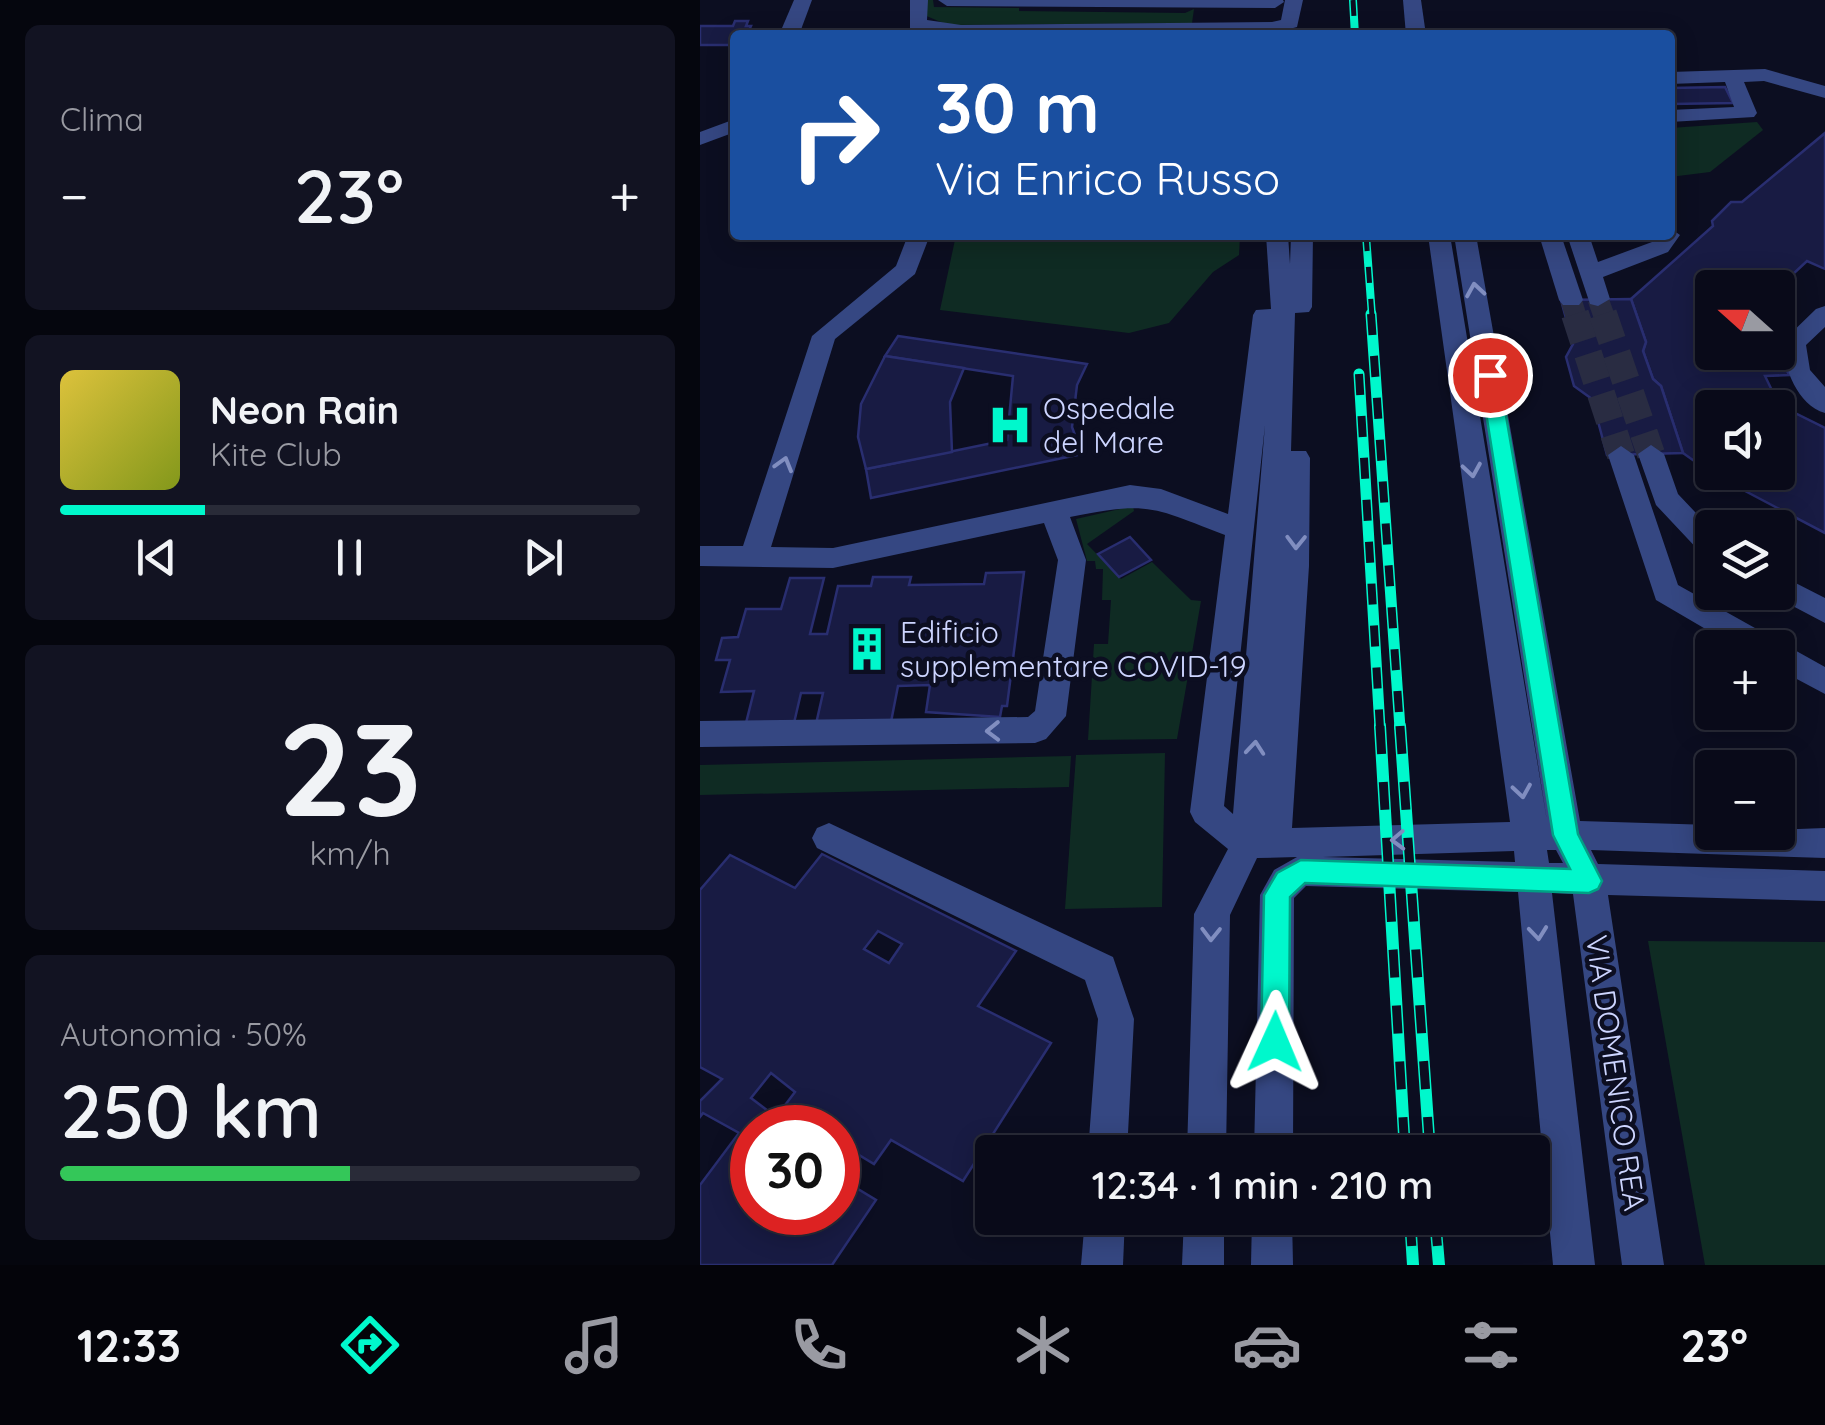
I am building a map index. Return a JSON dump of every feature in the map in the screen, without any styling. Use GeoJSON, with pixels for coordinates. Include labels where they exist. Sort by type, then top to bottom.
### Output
{"type":"FeatureCollection","features":[{"type":"Feature","properties":{"kind":"street"},"geometry":{"type":"LineString","coordinates":[[791,30],[803,0]]}},
{"type":"Feature","properties":{"kind":"street"},"geometry":{"type":"LineString","coordinates":[[919,0],[917,24],[948,30]]}},
{"type":"Feature","properties":{"kind":"street"},"geometry":{"type":"LineString","coordinates":[[948,0],[1281,1],[1290,23],[1277,30]]}},
{"type":"Feature","properties":{"kind":"street"},"geometry":{"type":"LineString","coordinates":[[1412,0],[1415,30]]}},
{"type":"Feature","properties":{"kind":"street"},"geometry":{"type":"LineString","coordinates":[[1675,77],[1724,69],[1777,77],[1825,92]]}},
{"type":"Feature","properties":{"kind":"street"},"geometry":{"type":"LineString","coordinates":[[1675,116],[1747,113],[1724,69]]}},
{"type":"Feature","properties":{"kind":"street"},"geometry":{"type":"LineString","coordinates":[[700,139],[730,127]]}},
{"type":"Feature","properties":{"kind":"street"},"geometry":{"type":"LineString","coordinates":[[754,556],[824,336],[907,269],[917,240]]}},
{"type":"Feature","properties":{"kind":"street"},"geometry":{"type":"LineString","coordinates":[[1206,1135],[1212,914],[1260,844],[1295,566],[1302,240]]}},
{"type":"Feature","properties":{"kind":"street","name":"VIA DOMENICO REA"},"geometry":{"type":"LineString","coordinates":[[1441,240],[1547,836],[1589,881],[1642,1265]]}},
{"type":"Feature","properties":{"kind":"street","name":"VIA DOMENICO REA"},"geometry":{"type":"LineString","coordinates":[[1467,240],[1547,836],[1532,878],[1574,1265]]}},
{"type":"Feature","properties":{"kind":"street"},"geometry":{"type":"LineString","coordinates":[[1552,240],[1571,300]]}},
{"type":"Feature","properties":{"kind":"street"},"geometry":{"type":"LineString","coordinates":[[1580,240],[1598,299]]}},
{"type":"Feature","properties":{"kind":"street"},"geometry":{"type":"LineString","coordinates":[[1590,274],[1660,246],[1664,240]]}},
{"type":"Feature","properties":{"kind":"street"},"geometry":{"type":"LineString","coordinates":[[1260,844],[1284,281],[1277,248]]}},
{"type":"Feature","properties":{"kind":"street"},"geometry":{"type":"LineString","coordinates":[[1277,248],[1269,282],[1208,812],[1260,844],[1547,836],[1825,843]]}},
{"type":"Feature","properties":{"kind":"street"},"geometry":{"type":"LineString","coordinates":[[1825,314],[1794,343],[1798,372],[1825,404]]}},
{"type":"Feature","properties":{"kind":"street"},"geometry":{"type":"LineString","coordinates":[[1651,454],[1666,498],[1695,530]]}},
{"type":"Feature","properties":{"kind":"street"},"geometry":{"type":"LineString","coordinates":[[1621,455],[1666,592],[1732,630]]}},
{"type":"Feature","properties":{"kind":"street"},"geometry":{"type":"LineString","coordinates":[[1239,529],[1276,486]]}},
{"type":"Feature","properties":{"kind":"street"},"geometry":{"type":"LineString","coordinates":[[700,556],[833,558],[1130,495],[1152,496],[1239,529]]}},
{"type":"Feature","properties":{"kind":"street"},"geometry":{"type":"LineString","coordinates":[[700,734],[1035,730],[1050,716],[1072,560],[1054,511]]}},
{"type":"Feature","properties":{"kind":"street"},"geometry":{"type":"LineString","coordinates":[[1795,595],[1825,612]]}},
{"type":"Feature","properties":{"kind":"street"},"geometry":{"type":"LineString","coordinates":[[1795,665],[1825,682]]}},
{"type":"Feature","properties":{"kind":"street"},"geometry":{"type":"LineString","coordinates":[[829,838],[1100,969],[1116,1019],[1109,1135]]}},
{"type":"Feature","properties":{"kind":"street"},"geometry":{"type":"LineString","coordinates":[[1273,1135],[1277,895],[1286,881],[1301,871],[1825,886]]}},
{"type":"Feature","properties":{"kind":"street"},"geometry":{"type":"LineString","coordinates":[[1102,1265],[1104,1235]]}},
{"type":"Feature","properties":{"kind":"street"},"geometry":{"type":"LineString","coordinates":[[1203,1265],[1204,1235]]}},
{"type":"Feature","properties":{"kind":"street"},"geometry":{"type":"LineString","coordinates":[[1272,1235],[1272,1265]]}},
{"type":"Feature","properties":{"kind":"green space"},"geometry":{"type":"Polygon","coordinates":[[[926,0],[933,0],[934,7],[1019,11],[1185,13],[1194,9],[1192,23],[948,25],[924,15],[926,0]]]}},
{"type":"Feature","properties":{"kind":"green space"},"geometry":{"type":"Polygon","coordinates":[[[1757,122],[1763,130],[1710,172],[1675,176],[1675,128],[1757,122]]]}},
{"type":"Feature","properties":{"kind":"green space"},"geometry":{"type":"Polygon","coordinates":[[[955,240],[1240,240],[1239,255],[1213,272],[1169,323],[1129,333],[940,310],[955,240]]]}},
{"type":"Feature","properties":{"kind":"green space"},"geometry":{"type":"Polygon","coordinates":[[[1133,506],[1134,511],[1087,544],[1121,579],[1152,562],[1191,600],[1201,601],[1177,739],[1088,740],[1094,644],[1108,644],[1111,600],[1102,600],[1103,569],[1096,569],[1095,561],[1087,561],[1076,519],[1133,506]]]}},
{"type":"Feature","properties":{"kind":"green space"},"geometry":{"type":"Polygon","coordinates":[[[1165,753],[1162,907],[1065,909],[1076,755],[1165,753]]]}},
{"type":"Feature","properties":{"kind":"green space"},"geometry":{"type":"Polygon","coordinates":[[[1071,756],[1069,787],[700,795],[700,765],[1071,756]]]}},
{"type":"Feature","properties":{"kind":"green space"},"geometry":{"type":"Polygon","coordinates":[[[1648,941],[1825,942],[1825,1265],[1705,1265],[1648,941]]]}},
{"type":"Feature","properties":{"kind":"building"},"geometry":{"type":"Polygon","coordinates":[[[735,21],[748,21],[746,26],[751,26],[749,30],[730,30],[730,45],[700,45],[700,26],[733,26],[735,21]]]}},
{"type":"Feature","properties":{"kind":"building"},"geometry":{"type":"Polygon","coordinates":[[[1725,87],[1733,103],[1675,104],[1675,88],[1725,87]]]}},
{"type":"Feature","properties":{"kind":"building"},"geometry":{"type":"Polygon","coordinates":[[[1825,133],[1825,269],[1807,261],[1795,272],[1695,270],[1695,370],[1787,370],[1789,375],[1765,376],[1772,390],[1695,390],[1695,462],[1683,453],[1661,386],[1653,379],[1643,351],[1646,342],[1631,299],[1713,226],[1712,221],[1731,202],[1742,202],[1825,133]]]}},
{"type":"Feature","properties":{"kind":"building"},"geometry":{"type":"Polygon","coordinates":[[[1631,299],[1646,342],[1643,351],[1653,379],[1661,386],[1683,453],[1607,455],[1592,399],[1574,386],[1566,357],[1573,344],[1561,300],[1631,299]]]}},
{"type":"Feature","properties":{"kind":"building"},"geometry":{"type":"Polygon","coordinates":[[[898,336],[1087,364],[1077,385],[1072,427],[1082,454],[871,498],[866,469],[1007,440],[1013,376],[885,356],[898,336]]]}},
{"type":"Feature","properties":{"kind":"building"},"geometry":{"type":"Polygon","coordinates":[[[885,356],[964,368],[950,402],[952,452],[866,469],[858,437],[861,404],[885,356]]]}},
{"type":"Feature","properties":{"kind":"building"},"geometry":{"type":"Polygon","coordinates":[[[1795,413],[1825,428],[1825,533],[1795,517],[1795,510],[1781,510],[1743,490],[1795,490],[1795,413]]]}},
{"type":"Feature","properties":{"kind":"building"},"geometry":{"type":"Polygon","coordinates":[[[1130,537],[1151,560],[1119,577],[1098,554],[1130,537]]]}},
{"type":"Feature","properties":{"kind":"building","name":"Edificio supplementare COVID-19"},"geometry":{"type":"Polygon","coordinates":[[[1024,572],[1007,706],[1002,706],[1000,717],[926,712],[930,685],[898,686],[891,722],[816,724],[823,693],[801,693],[794,723],[746,723],[754,691],[721,692],[730,660],[716,660],[722,638],[738,637],[746,609],[781,609],[790,578],[824,578],[810,634],[827,634],[838,586],[871,586],[873,577],[911,577],[909,585],[984,584],[986,573],[1024,572]]]}},
{"type":"Feature","properties":{"kind":"building"},"geometry":{"type":"Polygon","coordinates":[[[822,854],[1016,951],[978,1006],[1051,1043],[992,1135],[975,1135],[975,1162],[963,1181],[891,1140],[874,1164],[860,1156],[860,1105],[785,1105],[795,1092],[771,1073],[751,1098],[760,1105],[730,1105],[730,1128],[703,1113],[700,1117],[700,1101],[722,1079],[700,1067],[700,890],[730,855],[795,888],[822,854]],[[878,931],[864,949],[889,963],[902,944],[878,931]]]}},
{"type":"Feature","properties":{"kind":"building"},"geometry":{"type":"Polygon","coordinates":[[[730,1145],[730,1235],[852,1235],[832,1265],[700,1265],[700,1185],[730,1145]]]}},
{"type":"Feature","properties":{"kind":"building"},"geometry":{"type":"Polygon","coordinates":[[[860,1190],[876,1200],[860,1224],[860,1190]]]}},
{"type":"Feature","properties":{"kind":"tunnel"},"geometry":{"type":"LineString","coordinates":[[1598,299],[1604,316]]}},
{"type":"Feature","properties":{"kind":"tunnel"},"geometry":{"type":"LineString","coordinates":[[1571,300],[1576,316]]}},
{"type":"Feature","properties":{"kind":"tunnel"},"geometry":{"type":"LineString","coordinates":[[1575,314],[1621,455]]}},
{"type":"Feature","properties":{"kind":"tunnel"},"geometry":{"type":"LineString","coordinates":[[1603,314],[1651,454]]}},
{"type":"Feature","properties":{"kind":"railway"},"geometry":{"type":"LineString","coordinates":[[1353,0],[1355,30]]}},
{"type":"Feature","properties":{"kind":"railway"},"geometry":{"type":"LineString","coordinates":[[1366,240],[1372,316]]}},
{"type":"Feature","properties":{"kind":"railway"},"geometry":{"type":"LineString","coordinates":[[1371,314],[1400,728]]}},
{"type":"Feature","properties":{"kind":"railway"},"geometry":{"type":"LineString","coordinates":[[1359,374],[1380,728]]}},
{"type":"Feature","properties":{"kind":"railway"},"geometry":{"type":"LineString","coordinates":[[1380,726],[1404,1135]]}},
{"type":"Feature","properties":{"kind":"railway"},"geometry":{"type":"LineString","coordinates":[[1400,726],[1429,1135]]}},
{"type":"Feature","properties":{"kind":"railway"},"geometry":{"type":"LineString","coordinates":[[1411,1235],[1413,1265]]}},
{"type":"Feature","properties":{"kind":"railway"},"geometry":{"type":"LineString","coordinates":[[1436,1235],[1439,1265]]}},
{"type":"Feature","properties":{"kind":"place","name":"Ospedale del Mare"},"geometry":{"type":"Point","coordinates":[1010,425]}},
{"type":"Feature","properties":{"kind":"place","name":"Edificio supplementare COVID-19"},"geometry":{"type":"Point","coordinates":[867,649]}},
{"type":"Feature","properties":{"kind":"route"},"geometry":{"type":"LineString","coordinates":[[1275,1042],[1277,895],[1286,881],[1301,871],[1589,881],[1566,835],[1490,375]]}}]}
